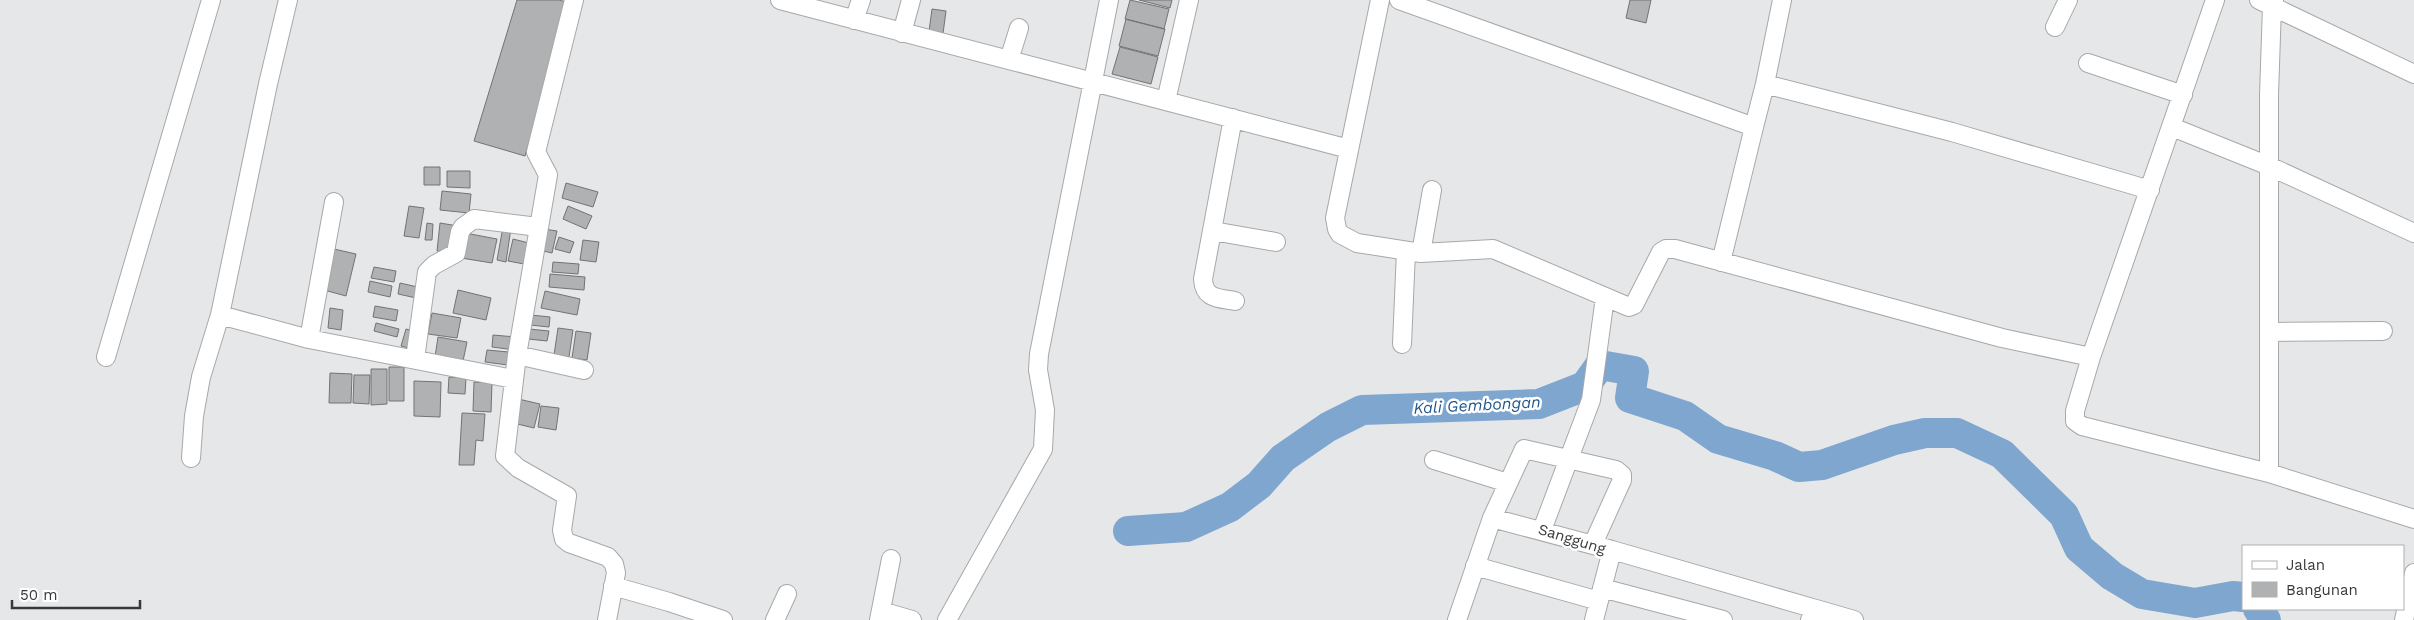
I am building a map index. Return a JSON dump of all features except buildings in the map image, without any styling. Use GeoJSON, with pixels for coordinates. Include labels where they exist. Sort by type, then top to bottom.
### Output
{"type":"FeatureCollection","features":[{"type":"Feature","properties":{"kind":"street"},"geometry":{"type":"LineString","coordinates":[[106,357],[211,0]]}},
{"type":"Feature","properties":{"kind":"street"},"geometry":{"type":"LineString","coordinates":[[191,458],[194,416],[201,377],[220,315],[268,84],[288,0]]}},
{"type":"Feature","properties":{"kind":"street"},"geometry":{"type":"LineString","coordinates":[[574,0],[536,152],[548,173],[513,379],[505,456],[518,468],[564,493],[568,501],[562,530],[564,538],[569,543],[612,560],[616,573],[607,620]]}},
{"type":"Feature","properties":{"kind":"street"},"geometry":{"type":"LineString","coordinates":[[780,0],[801,3],[854,20],[1349,149]]}},
{"type":"Feature","properties":{"kind":"street"},"geometry":{"type":"LineString","coordinates":[[854,20],[861,0]]}},
{"type":"Feature","properties":{"kind":"street"},"geometry":{"type":"LineString","coordinates":[[902,32],[911,0]]}},
{"type":"Feature","properties":{"kind":"street"},"geometry":{"type":"LineString","coordinates":[[948,620],[1043,449],[1045,410],[1038,370],[1038,354],[1109,0]]}},
{"type":"Feature","properties":{"kind":"street"},"geometry":{"type":"LineString","coordinates":[[1166,101],[1188,0]]}},
{"type":"Feature","properties":{"kind":"street"},"geometry":{"type":"LineString","coordinates":[[1380,0],[1335,218],[1337,230],[1357,243],[1413,252],[1493,249],[1628,306],[1633,306],[1661,252],[1666,249],[1679,250],[2002,338],[2091,357]]}},
{"type":"Feature","properties":{"kind":"street"},"geometry":{"type":"LineString","coordinates":[[1399,0],[1754,127]]}},
{"type":"Feature","properties":{"kind":"street"},"geometry":{"type":"LineString","coordinates":[[1721,262],[1765,84],[1782,0]]}},
{"type":"Feature","properties":{"kind":"street"},"geometry":{"type":"LineString","coordinates":[[2055,27],[2068,0]]}},
{"type":"Feature","properties":{"kind":"street"},"geometry":{"type":"LineString","coordinates":[[2215,0],[2091,357],[2075,414],[2077,424],[2269,473],[2414,519]]}},
{"type":"Feature","properties":{"kind":"street"},"geometry":{"type":"LineString","coordinates":[[2269,473],[2268,2],[2414,74]]}},
{"type":"Feature","properties":{"kind":"street"},"geometry":{"type":"LineString","coordinates":[[1009,60],[1019,28]]}},
{"type":"Feature","properties":{"kind":"street"},"geometry":{"type":"LineString","coordinates":[[2088,63],[2183,95]]}},
{"type":"Feature","properties":{"kind":"street"},"geometry":{"type":"LineString","coordinates":[[1765,84],[1952,132],[2150,190]]}},
{"type":"Feature","properties":{"kind":"street"},"geometry":{"type":"LineString","coordinates":[[1233,118],[1203,279],[1203,289],[1208,294],[1217,298],[1235,301]]}},
{"type":"Feature","properties":{"kind":"street"},"geometry":{"type":"LineString","coordinates":[[2172,127],[2269,166],[2414,233]]}},
{"type":"Feature","properties":{"kind":"street"},"geometry":{"type":"LineString","coordinates":[[1402,344],[1413,252],[1432,190]]}},
{"type":"Feature","properties":{"kind":"street"},"geometry":{"type":"LineString","coordinates":[[309,339],[334,202]]}},
{"type":"Feature","properties":{"kind":"street"},"geometry":{"type":"LineString","coordinates":[[415,359],[427,272],[434,265],[456,253],[464,227],[474,219],[538,227]]}},
{"type":"Feature","properties":{"kind":"street"},"geometry":{"type":"LineString","coordinates":[[1213,231],[1276,242]]}},
{"type":"Feature","properties":{"kind":"street"},"geometry":{"type":"LineString","coordinates":[[1542,530],[1568,458],[1592,400],[1605,297]]}},
{"type":"Feature","properties":{"kind":"street"},"geometry":{"type":"LineString","coordinates":[[220,315],[309,339],[513,379]]}},
{"type":"Feature","properties":{"kind":"street"},"geometry":{"type":"LineString","coordinates":[[2269,332],[2383,331]]}},
{"type":"Feature","properties":{"kind":"street"},"geometry":{"type":"LineString","coordinates":[[517,355],[584,370]]}},
{"type":"Feature","properties":{"kind":"street"},"geometry":{"type":"LineString","coordinates":[[1457,620],[1492,518],[1524,448],[1616,470],[1622,476],[1594,544]]}},
{"type":"Feature","properties":{"kind":"street"},"geometry":{"type":"LineString","coordinates":[[1434,460],[1508,483]]}},
{"type":"Feature","properties":{"kind":"street","name":"Sanggung"},"geometry":{"type":"LineString","coordinates":[[1492,518],[1612,550],[1594,620]]}},
{"type":"Feature","properties":{"kind":"street"},"geometry":{"type":"LineString","coordinates":[[1612,550],[1813,615],[1854,620]]}},
{"type":"Feature","properties":{"kind":"street"},"geometry":{"type":"LineString","coordinates":[[891,558],[879,616],[912,620]]}},
{"type":"Feature","properties":{"kind":"street"},"geometry":{"type":"LineString","coordinates":[[1475,566],[1601,595],[1723,620]]}},
{"type":"Feature","properties":{"kind":"street"},"geometry":{"type":"LineString","coordinates":[[2404,620],[2414,573]]}},
{"type":"Feature","properties":{"kind":"street"},"geometry":{"type":"LineString","coordinates":[[613,586],[670,602],[723,620]]}},
{"type":"Feature","properties":{"kind":"street"},"geometry":{"type":"LineString","coordinates":[[776,620],[786,594]]}},
{"type":"Feature","properties":{"kind":"waterway","name":"Kali Gembongan"},"geometry":{"type":"LineString","coordinates":[[1128,531],[1186,527],[1230,507],[1259,485],[1283,458],[1328,427],[1362,410],[1539,404],[1585,386],[1600,365],[1634,371],[1630,398],[1685,416],[1718,439],[1775,456],[1799,467],[1822,465],[1894,440],[1925,433],[1957,433],[2002,454],[2064,515],[2079,548],[2112,576],[2142,594],[2195,603],[2233,596],[2242,597]]}},
{"type":"Feature","properties":{"kind":"waterway","name":"Kali Gembongan"},"geometry":{"type":"LineString","coordinates":[[2259,610],[2266,620]]}}]}
